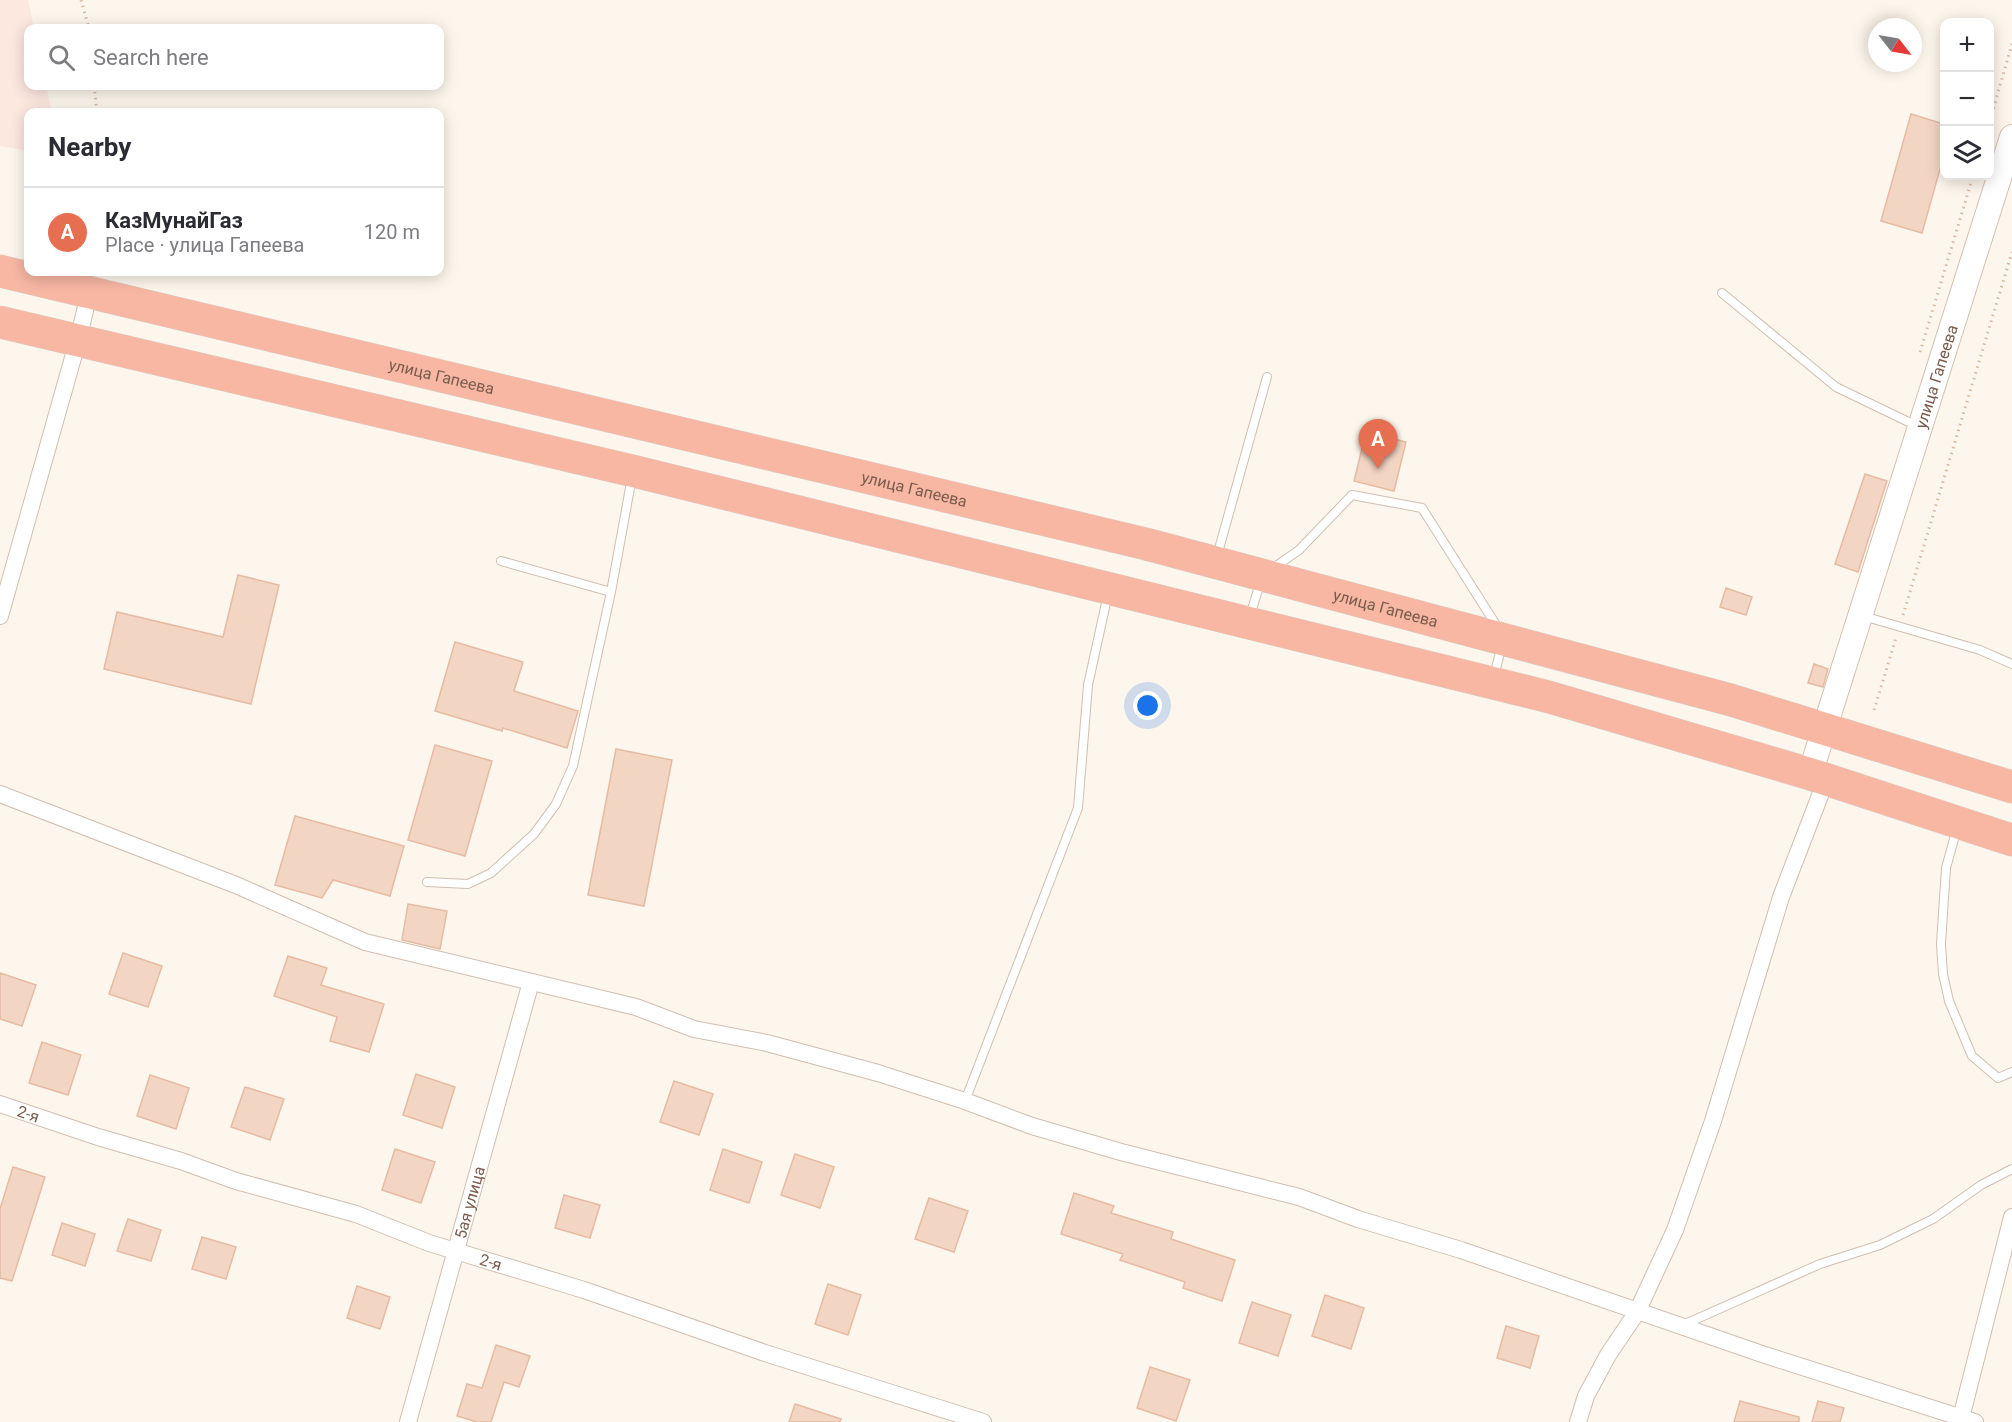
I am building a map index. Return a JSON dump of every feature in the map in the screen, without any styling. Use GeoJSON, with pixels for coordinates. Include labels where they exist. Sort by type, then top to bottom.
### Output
{"type":"FeatureCollection","features":[{"type":"Feature","properties":{"kind":"highway","name":"улица Гапеева"},"geometry":{"type":"LineString","coordinates":[[0,271],[1135,541],[1731,700],[2012,787]]}},
{"type":"Feature","properties":{"kind":"highway"},"geometry":{"type":"LineString","coordinates":[[0,322],[633,471],[1492,682],[1818,777],[2012,840]]}},
{"type":"Feature","properties":{"kind":"main road","name":"улица Гапеева"},"geometry":{"type":"LineString","coordinates":[[1818,777],[1824,729],[1862,616],[2012,137]]}},
{"type":"Feature","properties":{"kind":"street"},"geometry":{"type":"LineString","coordinates":[[0,616],[89,294]]}},
{"type":"Feature","properties":{"kind":"street"},"geometry":{"type":"LineString","coordinates":[[1578,1422],[1586,1396],[1608,1356],[1637,1312],[1675,1230],[1713,1121],[1818,777]]}},
{"type":"Feature","properties":{"kind":"street"},"geometry":{"type":"LineString","coordinates":[[0,794],[236,885],[365,942],[636,1007],[694,1029],[767,1043],[878,1073],[965,1101],[1032,1126],[1120,1152],[1299,1197],[1358,1219],[1461,1250],[1637,1312],[1965,1421],[2012,1217]]}},
{"type":"Feature","properties":{"kind":"street","name":"5ая улица"},"geometry":{"type":"LineString","coordinates":[[408,1422],[531,982]]}},
{"type":"Feature","properties":{"kind":"street","name":"2-я"},"geometry":{"type":"LineString","coordinates":[[0,1104],[236,1181],[356,1214],[456,1251],[584,1290],[765,1353],[983,1422]]}},
{"type":"Feature","properties":{"kind":"lane"},"geometry":{"type":"LineString","coordinates":[[1722,293],[1836,387],[1920,427]]}},
{"type":"Feature","properties":{"kind":"lane"},"geometry":{"type":"LineString","coordinates":[[1215,563],[1267,377]]}},
{"type":"Feature","properties":{"kind":"lane"},"geometry":{"type":"LineString","coordinates":[[428,882],[468,884],[492,873],[534,834],[556,804],[573,766],[611,592],[633,471]]}},
{"type":"Feature","properties":{"kind":"lane"},"geometry":{"type":"LineString","coordinates":[[1248,621],[1263,575],[1299,550],[1352,495],[1422,508],[1504,638],[1492,682]]}},
{"type":"Feature","properties":{"kind":"lane"},"geometry":{"type":"LineString","coordinates":[[501,561],[611,592]]}},
{"type":"Feature","properties":{"kind":"lane"},"geometry":{"type":"LineString","coordinates":[[965,1101],[1078,808],[1088,685],[1109,587]]}},
{"type":"Feature","properties":{"kind":"lane"},"geometry":{"type":"LineString","coordinates":[[1862,616],[1980,650],[2012,664]]}},
{"type":"Feature","properties":{"kind":"lane"},"geometry":{"type":"LineString","coordinates":[[1958,823],[1946,868],[1941,944],[1949,1001],[1972,1056],[1998,1078],[2012,1072]]}},
{"type":"Feature","properties":{"kind":"lane"},"geometry":{"type":"LineString","coordinates":[[1680,1326],[1710,1310],[1820,1264],[1880,1245],[1933,1219],[1981,1185],[2012,1169]]}},
{"type":"Feature","properties":{"kind":"path"},"geometry":{"type":"LineString","coordinates":[[81,0],[88,24]]}},
{"type":"Feature","properties":{"kind":"path"},"geometry":{"type":"LineString","coordinates":[[1994,103],[2012,44]]}},
{"type":"Feature","properties":{"kind":"path"},"geometry":{"type":"LineString","coordinates":[[94,90],[97,108]]}},
{"type":"Feature","properties":{"kind":"path"},"geometry":{"type":"LineString","coordinates":[[1901,619],[2012,252]]}},
{"type":"Feature","properties":{"kind":"path"},"geometry":{"type":"LineString","coordinates":[[1874,710],[1898,630]]}},
{"type":"Feature","properties":{"kind":"shaded area"},"geometry":{"type":"Polygon","coordinates":[[[0,0],[28,0],[33,24],[24,24],[24,90],[47,90],[51,108],[24,108],[24,150],[0,146],[0,0]]]}},
{"type":"Feature","properties":{"kind":"building"},"geometry":{"type":"Polygon","coordinates":[[[1911,114],[1940,123],[1940,169],[1922,233],[1881,221],[1911,114]]]}},
{"type":"Feature","properties":{"kind":"building"},"geometry":{"type":"Polygon","coordinates":[[[1366,432],[1406,442],[1394,491],[1354,481],[1366,432]]]}},
{"type":"Feature","properties":{"kind":"building"},"geometry":{"type":"Polygon","coordinates":[[[1865,474],[1887,481],[1858,572],[1835,564],[1865,474]]]}},
{"type":"Feature","properties":{"kind":"building"},"geometry":{"type":"Polygon","coordinates":[[[238,575],[279,585],[251,704],[104,669],[117,612],[223,637],[238,575]]]}},
{"type":"Feature","properties":{"kind":"building"},"geometry":{"type":"Polygon","coordinates":[[[1726,588],[1752,597],[1746,615],[1720,607],[1726,588]]]}},
{"type":"Feature","properties":{"kind":"building"},"geometry":{"type":"Polygon","coordinates":[[[455,642],[523,662],[514,691],[578,711],[567,748],[503,728],[502,731],[435,711],[455,642]]]}},
{"type":"Feature","properties":{"kind":"building"},"geometry":{"type":"Polygon","coordinates":[[[1814,664],[1828,669],[1823,687],[1808,683],[1814,664]]]}},
{"type":"Feature","properties":{"kind":"building"},"geometry":{"type":"Polygon","coordinates":[[[435,745],[492,761],[465,856],[408,840],[435,745]]]}},
{"type":"Feature","properties":{"kind":"building"},"geometry":{"type":"Polygon","coordinates":[[[616,749],[672,760],[644,906],[588,895],[616,749]]]}},
{"type":"Feature","properties":{"kind":"building"},"geometry":{"type":"Polygon","coordinates":[[[295,816],[404,846],[390,896],[333,880],[322,898],[275,885],[295,816]]]}},
{"type":"Feature","properties":{"kind":"building"},"geometry":{"type":"Polygon","coordinates":[[[408,904],[447,911],[440,949],[402,940],[408,904]]]}},
{"type":"Feature","properties":{"kind":"building"},"geometry":{"type":"Polygon","coordinates":[[[123,953],[162,966],[148,1007],[109,994],[123,953]]]}},
{"type":"Feature","properties":{"kind":"building"},"geometry":{"type":"Polygon","coordinates":[[[288,956],[327,968],[321,985],[384,1004],[369,1052],[330,1041],[337,1017],[274,996],[288,956]]]}},
{"type":"Feature","properties":{"kind":"building"},"geometry":{"type":"Polygon","coordinates":[[[0,973],[36,985],[22,1026],[0,1019],[0,973]]]}},
{"type":"Feature","properties":{"kind":"building"},"geometry":{"type":"Polygon","coordinates":[[[42,1042],[81,1055],[68,1095],[29,1083],[42,1042]]]}},
{"type":"Feature","properties":{"kind":"building"},"geometry":{"type":"Polygon","coordinates":[[[416,1074],[455,1087],[442,1128],[403,1115],[416,1074]]]}},
{"type":"Feature","properties":{"kind":"building"},"geometry":{"type":"Polygon","coordinates":[[[150,1075],[189,1088],[176,1129],[137,1116],[150,1075]]]}},
{"type":"Feature","properties":{"kind":"building"},"geometry":{"type":"Polygon","coordinates":[[[674,1081],[713,1094],[699,1135],[660,1122],[674,1081]]]}},
{"type":"Feature","properties":{"kind":"building"},"geometry":{"type":"Polygon","coordinates":[[[245,1087],[284,1099],[270,1140],[231,1127],[245,1087]]]}},
{"type":"Feature","properties":{"kind":"building"},"geometry":{"type":"Polygon","coordinates":[[[395,1149],[435,1162],[421,1203],[382,1190],[395,1149]]]}},
{"type":"Feature","properties":{"kind":"building"},"geometry":{"type":"Polygon","coordinates":[[[723,1149],[762,1162],[749,1203],[710,1190],[723,1149]]]}},
{"type":"Feature","properties":{"kind":"building"},"geometry":{"type":"Polygon","coordinates":[[[795,1154],[834,1167],[820,1208],[781,1195],[795,1154]]]}},
{"type":"Feature","properties":{"kind":"building"},"geometry":{"type":"Polygon","coordinates":[[[13,1167],[45,1177],[12,1281],[0,1278],[0,1209],[13,1167]]]}},
{"type":"Feature","properties":{"kind":"building"},"geometry":{"type":"Polygon","coordinates":[[[1074,1193],[1114,1206],[1111,1213],[1173,1232],[1171,1239],[1235,1260],[1222,1301],[1183,1288],[1185,1282],[1120,1260],[1123,1254],[1061,1234],[1074,1193]]]}},
{"type":"Feature","properties":{"kind":"building"},"geometry":{"type":"Polygon","coordinates":[[[564,1195],[600,1205],[590,1238],[555,1228],[564,1195]]]}},
{"type":"Feature","properties":{"kind":"building"},"geometry":{"type":"Polygon","coordinates":[[[929,1198],[968,1211],[954,1252],[915,1239],[929,1198]]]}},
{"type":"Feature","properties":{"kind":"building"},"geometry":{"type":"Polygon","coordinates":[[[128,1219],[161,1230],[151,1261],[117,1251],[128,1219]]]}},
{"type":"Feature","properties":{"kind":"building"},"geometry":{"type":"Polygon","coordinates":[[[62,1223],[95,1234],[85,1266],[52,1255],[62,1223]]]}},
{"type":"Feature","properties":{"kind":"building"},"geometry":{"type":"Polygon","coordinates":[[[202,1237],[236,1247],[226,1279],[192,1269],[202,1237]]]}},
{"type":"Feature","properties":{"kind":"building"},"geometry":{"type":"Polygon","coordinates":[[[828,1284],[861,1295],[848,1335],[815,1324],[828,1284]]]}},
{"type":"Feature","properties":{"kind":"building"},"geometry":{"type":"Polygon","coordinates":[[[357,1286],[390,1297],[380,1329],[347,1318],[357,1286]]]}},
{"type":"Feature","properties":{"kind":"building"},"geometry":{"type":"Polygon","coordinates":[[[1325,1295],[1364,1308],[1351,1349],[1312,1336],[1325,1295]]]}},
{"type":"Feature","properties":{"kind":"building"},"geometry":{"type":"Polygon","coordinates":[[[1252,1302],[1291,1315],[1278,1356],[1239,1343],[1252,1302]]]}},
{"type":"Feature","properties":{"kind":"building"},"geometry":{"type":"Polygon","coordinates":[[[1506,1326],[1539,1336],[1530,1368],[1497,1358],[1506,1326]]]}},
{"type":"Feature","properties":{"kind":"building"},"geometry":{"type":"Polygon","coordinates":[[[496,1345],[530,1356],[519,1387],[504,1382],[491,1422],[477,1422],[457,1416],[467,1384],[482,1388],[496,1345]]]}},
{"type":"Feature","properties":{"kind":"building"},"geometry":{"type":"Polygon","coordinates":[[[1150,1367],[1190,1380],[1176,1421],[1137,1408],[1150,1367]]]}},
{"type":"Feature","properties":{"kind":"building"},"geometry":{"type":"Polygon","coordinates":[[[1740,1401],[1799,1417],[1799,1422],[1734,1422],[1740,1401]]]}},
{"type":"Feature","properties":{"kind":"building"},"geometry":{"type":"Polygon","coordinates":[[[1818,1401],[1844,1408],[1840,1422],[1812,1422],[1818,1401]]]}},
{"type":"Feature","properties":{"kind":"building"},"geometry":{"type":"Polygon","coordinates":[[[795,1404],[841,1419],[840,1422],[789,1422],[795,1404]]]}},
{"type":"Feature","properties":{"kind":"place","name":"КазМунайГаз"},"geometry":{"type":"Point","coordinates":[1378,469]}}]}
